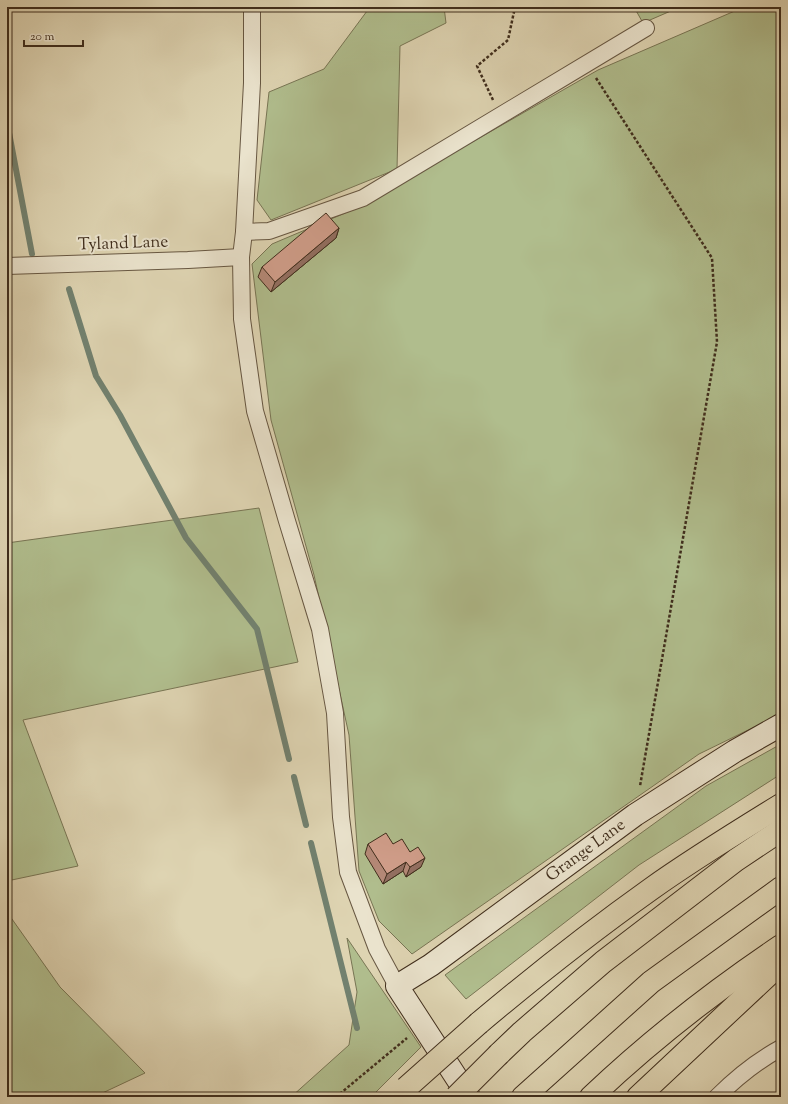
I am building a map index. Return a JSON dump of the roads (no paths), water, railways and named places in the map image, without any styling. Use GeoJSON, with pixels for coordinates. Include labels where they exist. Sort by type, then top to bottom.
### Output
{"type":"FeatureCollection","features":[{"type":"Feature","properties":{"kind":"highway"},"geometry":{"type":"LineString","coordinates":[[401,1092],[529,981],[604,923],[706,851],[781,806]]}},
{"type":"Feature","properties":{"kind":"highway"},"geometry":{"type":"LineString","coordinates":[[456,1097],[522,1032],[603,962],[736,860],[781,830]]}},
{"type":"Feature","properties":{"kind":"highway"},"geometry":{"type":"LineString","coordinates":[[524,1096],[651,982],[781,888]]}},
{"type":"Feature","properties":{"kind":"highway"},"geometry":{"type":"LineString","coordinates":[[591,1097],[622,1067],[736,976],[781,946]]}},
{"type":"Feature","properties":{"kind":"highway"},"geometry":{"type":"LineString","coordinates":[[638,1097],[781,963]]}},
{"type":"Feature","properties":{"kind":"street"},"geometry":{"type":"LineString","coordinates":[[252,7],[252,83],[244,232],[241,257],[242,319],[255,411],[320,630],[334,706],[342,817],[348,872],[377,949],[397,986],[469,1097]]}},
{"type":"Feature","properties":{"kind":"street"},"geometry":{"type":"LineString","coordinates":[[244,232],[269,231],[363,198],[646,28]]}},
{"type":"Feature","properties":{"kind":"street","name":"Tyland Lane"},"geometry":{"type":"LineString","coordinates":[[7,266],[241,257]]}},
{"type":"Feature","properties":{"kind":"street","name":"Grange Lane"},"geometry":{"type":"LineString","coordinates":[[397,986],[431,965],[635,815],[735,751],[781,725]]}},
{"type":"Feature","properties":{"kind":"street"},"geometry":{"type":"LineString","coordinates":[[717,1097],[732,1082],[764,1057],[781,1048]]}},
{"type":"Feature","properties":{"kind":"waterway"},"geometry":{"type":"LineString","coordinates":[[7,122],[32,254]]}},
{"type":"Feature","properties":{"kind":"waterway"},"geometry":{"type":"LineString","coordinates":[[69,289],[96,376],[120,415],[186,538],[257,629],[289,759]]}},
{"type":"Feature","properties":{"kind":"waterway"},"geometry":{"type":"LineString","coordinates":[[294,777],[306,825]]}},
{"type":"Feature","properties":{"kind":"waterway"},"geometry":{"type":"LineString","coordinates":[[311,843],[357,1028]]}}]}
